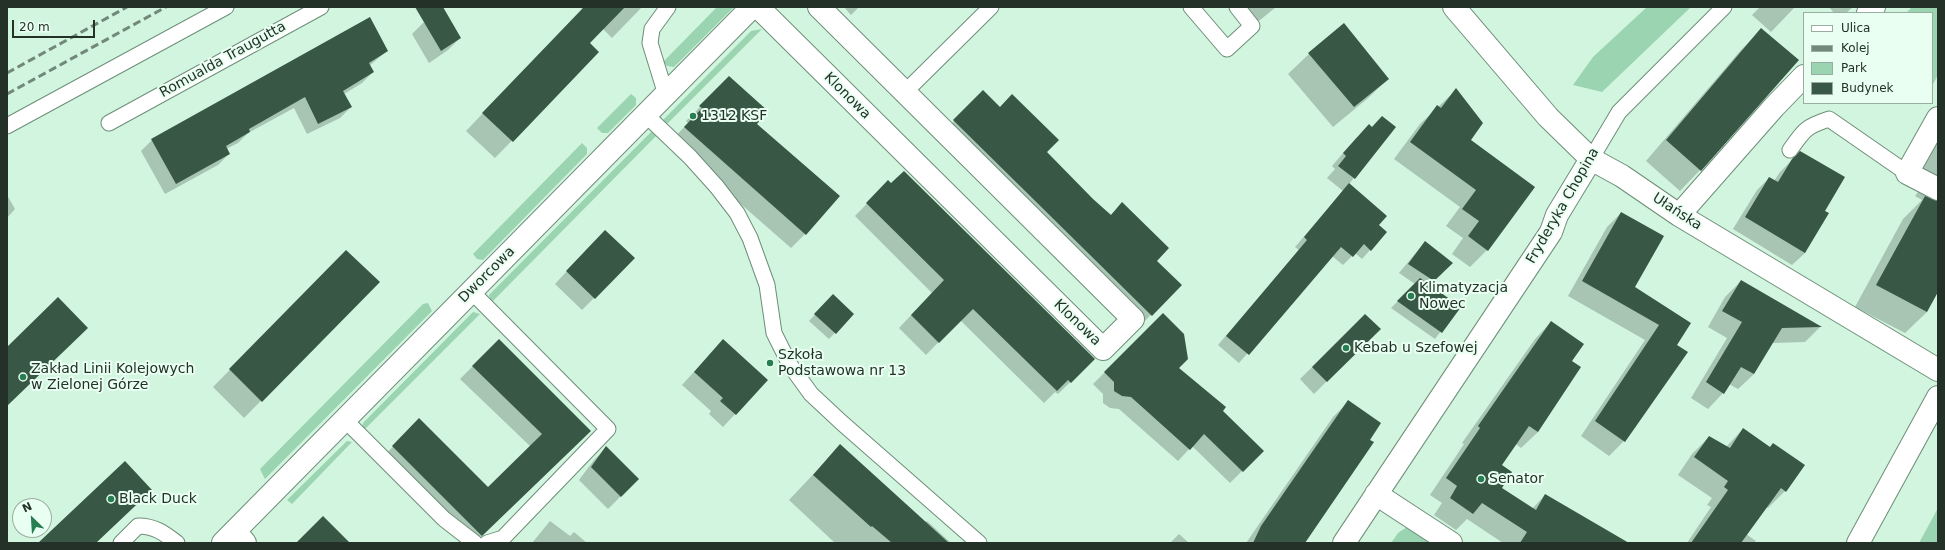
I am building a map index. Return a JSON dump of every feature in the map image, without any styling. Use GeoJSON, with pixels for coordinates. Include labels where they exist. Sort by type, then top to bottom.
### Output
{"type":"FeatureCollection","features":[{"type":"Feature","properties":{"kind":"street","name":"Dworcowa"},"geometry":{"type":"LineString","coordinates":[[234,539],[344,419],[752,7]]}},
{"type":"Feature","properties":{"kind":"street","name":"Klonowa"},"geometry":{"type":"LineString","coordinates":[[758,7],[1103,349],[1133,319],[819,7]]}},
{"type":"Feature","properties":{"kind":"street","name":"Ułańska"},"geometry":{"type":"LineString","coordinates":[[1454,7],[1548,117],[1591,159],[1622,176],[1679,215],[1938,370]]}},
{"type":"Feature","properties":{"kind":"street"},"geometry":{"type":"LineString","coordinates":[[1679,215],[1774,107],[1803,77]]}},
{"type":"Feature","properties":{"kind":"street"},"geometry":{"type":"LineString","coordinates":[[1938,118],[1907,173],[1938,190]]}},
{"type":"Feature","properties":{"kind":"street","name":"Fryderyka Chopina"},"geometry":{"type":"LineString","coordinates":[[1344,543],[1551,232],[1557,214],[1591,159]]}},
{"type":"Feature","properties":{"kind":"street"},"geometry":{"type":"LineString","coordinates":[[1858,543],[1938,397]]}},
{"type":"Feature","properties":{"kind":"street"},"geometry":{"type":"LineString","coordinates":[[1376,494],[1451,543]]}},
{"type":"Feature","properties":{"kind":"lane"},"geometry":{"type":"LineString","coordinates":[[7,126],[226,7]]}},
{"type":"Feature","properties":{"kind":"lane","name":"Romualda Traugutta"},"geometry":{"type":"LineString","coordinates":[[109,123],[321,7]]}},
{"type":"Feature","properties":{"kind":"lane"},"geometry":{"type":"LineString","coordinates":[[666,95],[650,43],[652,28],[668,7]]}},
{"type":"Feature","properties":{"kind":"lane"},"geometry":{"type":"LineString","coordinates":[[906,92],[992,7]]}},
{"type":"Feature","properties":{"kind":"lane"},"geometry":{"type":"LineString","coordinates":[[1191,7],[1227,48],[1252,26],[1237,7]]}},
{"type":"Feature","properties":{"kind":"lane","name":"Fryderyka Chopina"},"geometry":{"type":"LineString","coordinates":[[1591,159],[1619,112],[1724,7]]}},
{"type":"Feature","properties":{"kind":"lane"},"geometry":{"type":"LineString","coordinates":[[646,115],[690,157],[717,187],[737,213],[750,238],[766,285],[774,333],[790,365],[812,394],[841,422],[979,543]]}},
{"type":"Feature","properties":{"kind":"lane"},"geometry":{"type":"LineString","coordinates":[[1790,150],[1802,132],[1811,125],[1829,119],[1907,173]]}},
{"type":"Feature","properties":{"kind":"lane"},"geometry":{"type":"LineString","coordinates":[[471,291],[608,429],[502,538],[487,543]]}},
{"type":"Feature","properties":{"kind":"lane"},"geometry":{"type":"LineString","coordinates":[[344,419],[444,519],[475,543]]}},
{"type":"Feature","properties":{"kind":"lane"},"geometry":{"type":"LineString","coordinates":[[121,543],[138,526],[150,526],[161,531],[177,543]]}},
{"type":"Feature","properties":{"kind":"green space"},"geometry":{"type":"Polygon","coordinates":[[[717,7],[734,7],[674,67],[667,66],[663,62],[717,7]]]}},
{"type":"Feature","properties":{"kind":"green space"},"geometry":{"type":"Polygon","coordinates":[[[1647,7],[1691,7],[1602,92],[1573,85],[1593,57],[1647,7]]]}},
{"type":"Feature","properties":{"kind":"green space"},"geometry":{"type":"Polygon","coordinates":[[[1912,7],[1938,7],[1938,75],[1933,84],[1933,12],[1907,12],[1912,7]]]}},
{"type":"Feature","properties":{"kind":"green space"},"geometry":{"type":"Polygon","coordinates":[[[762,29],[664,127],[662,121],[751,31],[762,29]]]}},
{"type":"Feature","properties":{"kind":"green space"},"geometry":{"type":"Polygon","coordinates":[[[631,94],[636,98],[636,105],[608,133],[602,133],[597,128],[631,94]]]}},
{"type":"Feature","properties":{"kind":"green space"},"geometry":{"type":"Polygon","coordinates":[[[651,132],[657,135],[491,303],[489,295],[651,132]]]}},
{"type":"Feature","properties":{"kind":"green space"},"geometry":{"type":"Polygon","coordinates":[[[582,143],[587,148],[587,154],[483,260],[477,259],[473,254],[582,143]]]}},
{"type":"Feature","properties":{"kind":"green space"},"geometry":{"type":"Polygon","coordinates":[[[428,303],[432,311],[265,479],[260,469],[423,304],[428,303]]]}},
{"type":"Feature","properties":{"kind":"green space"},"geometry":{"type":"Polygon","coordinates":[[[473,312],[480,314],[364,430],[362,428],[363,423],[473,312]]]}},
{"type":"Feature","properties":{"kind":"green space"},"geometry":{"type":"Polygon","coordinates":[[[347,441],[352,442],[292,504],[287,500],[347,441]]]}},
{"type":"Feature","properties":{"kind":"green space"},"geometry":{"type":"Polygon","coordinates":[[[1938,508],[1938,543],[1919,543],[1938,508]]]}},
{"type":"Feature","properties":{"kind":"green space"},"geometry":{"type":"Polygon","coordinates":[[[1407,527],[1441,543],[1391,543],[1398,533],[1407,527]]]}},
{"type":"Feature","properties":{"kind":"building"},"geometry":{"type":"Polygon","coordinates":[[[415,7],[443,7],[461,38],[441,51],[415,7]]]}},
{"type":"Feature","properties":{"kind":"building"},"geometry":{"type":"Polygon","coordinates":[[[584,7],[625,7],[590,43],[599,52],[513,142],[482,113],[584,7]]]}},
{"type":"Feature","properties":{"kind":"building"},"geometry":{"type":"Polygon","coordinates":[[[370,17],[388,51],[369,63],[374,72],[343,91],[352,107],[318,124],[305,97],[249,129],[250,132],[226,146],[230,154],[176,184],[151,139],[370,17]]]}},
{"type":"Feature","properties":{"kind":"building"},"geometry":{"type":"Polygon","coordinates":[[[1344,23],[1389,79],[1354,107],[1308,53],[1344,23]]]}},
{"type":"Feature","properties":{"kind":"building"},"geometry":{"type":"Polygon","coordinates":[[[1761,28],[1799,60],[1701,171],[1666,140],[1761,28]]]}},
{"type":"Feature","properties":{"kind":"building"},"geometry":{"type":"Polygon","coordinates":[[[729,76],[768,111],[757,124],[840,196],[806,235],[684,127],[702,108],[699,106],[729,76]]]}},
{"type":"Feature","properties":{"kind":"building"},"geometry":{"type":"Polygon","coordinates":[[[1456,88],[1483,123],[1471,140],[1535,187],[1488,251],[1468,236],[1479,221],[1462,209],[1476,190],[1410,142],[1437,105],[1441,108],[1456,88]]]}},
{"type":"Feature","properties":{"kind":"building"},"geometry":{"type":"Polygon","coordinates":[[[983,90],[1000,107],[1012,94],[1059,140],[1047,152],[1093,199],[1111,215],[1122,202],[1169,248],[1157,261],[1182,285],[1152,316],[953,120],[983,90]]]}},
{"type":"Feature","properties":{"kind":"building"},"geometry":{"type":"Polygon","coordinates":[[[1382,116],[1396,127],[1355,179],[1338,166],[1346,156],[1343,153],[1369,124],[1372,127],[1382,116]]]}},
{"type":"Feature","properties":{"kind":"building"},"geometry":{"type":"Polygon","coordinates":[[[1800,151],[1845,177],[1825,211],[1829,213],[1805,253],[1745,217],[1769,177],[1778,182],[1792,159],[1800,151]]]}},
{"type":"Feature","properties":{"kind":"building"},"geometry":{"type":"Polygon","coordinates":[[[904,171],[1095,359],[1071,383],[1068,380],[1057,391],[973,309],[939,343],[911,315],[944,280],[866,203],[888,180],[891,183],[904,171]]]}},
{"type":"Feature","properties":{"kind":"building"},"geometry":{"type":"Polygon","coordinates":[[[1349,183],[1387,216],[1379,225],[1387,232],[1371,251],[1364,244],[1353,257],[1341,247],[1249,355],[1226,336],[1307,240],[1304,237],[1349,183]]]}},
{"type":"Feature","properties":{"kind":"building"},"geometry":{"type":"Polygon","coordinates":[[[1925,196],[1938,201],[1938,292],[1927,312],[1876,285],[1925,196]]]}},
{"type":"Feature","properties":{"kind":"building"},"geometry":{"type":"Polygon","coordinates":[[[1621,212],[1664,236],[1635,287],[1691,323],[1677,345],[1688,352],[1625,442],[1595,421],[1659,325],[1582,281],[1621,212]]]}},
{"type":"Feature","properties":{"kind":"building"},"geometry":{"type":"Polygon","coordinates":[[[605,230],[635,258],[595,299],[566,271],[605,230]]]}},
{"type":"Feature","properties":{"kind":"building"},"geometry":{"type":"Polygon","coordinates":[[[1425,241],[1453,263],[1434,281],[1408,264],[1425,241]]]}},
{"type":"Feature","properties":{"kind":"building"},"geometry":{"type":"Polygon","coordinates":[[[346,250],[380,282],[262,402],[229,369],[346,250]]]}},
{"type":"Feature","properties":{"kind":"building"},"geometry":{"type":"Polygon","coordinates":[[[1420,278],[1461,307],[1442,333],[1397,301],[1420,278]]]}},
{"type":"Feature","properties":{"kind":"building"},"geometry":{"type":"Polygon","coordinates":[[[1741,280],[1822,327],[1782,328],[1754,374],[1741,367],[1724,394],[1706,382],[1742,322],[1722,311],[1741,280]]]}},
{"type":"Feature","properties":{"kind":"building"},"geometry":{"type":"Polygon","coordinates":[[[833,294],[854,314],[836,334],[814,314],[833,294]]]}},
{"type":"Feature","properties":{"kind":"building","name":"Zakład Linii Kolejowych w Zielonej Górze"},"geometry":{"type":"Polygon","coordinates":[[[58,297],[88,328],[7,406],[7,347],[58,297]]]}},
{"type":"Feature","properties":{"kind":"building"},"geometry":{"type":"Polygon","coordinates":[[[1163,313],[1184,334],[1188,359],[1179,368],[1226,407],[1223,411],[1264,451],[1243,472],[1204,434],[1190,450],[1131,397],[1122,396],[1114,391],[1114,382],[1104,372],[1163,313]]]}},
{"type":"Feature","properties":{"kind":"building","name":"Kebab u Szefowej"},"geometry":{"type":"Polygon","coordinates":[[[1365,314],[1381,329],[1327,382],[1312,367],[1365,314]]]}},
{"type":"Feature","properties":{"kind":"building"},"geometry":{"type":"Polygon","coordinates":[[[1551,321],[1584,344],[1572,361],[1581,367],[1538,432],[1529,426],[1502,465],[1512,472],[1502,488],[1536,510],[1545,494],[1629,543],[1520,543],[1527,532],[1482,503],[1473,514],[1450,498],[1457,486],[1446,478],[1480,428],[1478,426],[1551,321]]]}},
{"type":"Feature","properties":{"kind":"building"},"geometry":{"type":"Polygon","coordinates":[[[499,339],[591,431],[482,536],[392,446],[419,418],[488,487],[542,434],[472,366],[499,339]]]}},
{"type":"Feature","properties":{"kind":"building"},"geometry":{"type":"Polygon","coordinates":[[[723,339],[768,380],[736,415],[720,401],[723,398],[694,372],[723,339]]]}},
{"type":"Feature","properties":{"kind":"building"},"geometry":{"type":"Polygon","coordinates":[[[1348,400],[1381,423],[1370,440],[1374,442],[1305,543],[1253,543],[1261,526],[1348,400]]]}},
{"type":"Feature","properties":{"kind":"building"},"geometry":{"type":"Polygon","coordinates":[[[1743,428],[1770,447],[1773,443],[1805,465],[1786,492],[1781,488],[1741,543],[1691,543],[1728,490],[1724,487],[1728,481],[1694,457],[1709,436],[1730,448],[1743,428]]]}},
{"type":"Feature","properties":{"kind":"building"},"geometry":{"type":"Polygon","coordinates":[[[840,444],[949,543],[892,543],[872,526],[871,527],[813,475],[840,444]]]}},
{"type":"Feature","properties":{"kind":"building"},"geometry":{"type":"Polygon","coordinates":[[[606,446],[639,479],[621,497],[591,467],[606,446]]]}},
{"type":"Feature","properties":{"kind":"building"},"geometry":{"type":"Polygon","coordinates":[[[125,461],[152,490],[96,543],[38,543],[43,538],[52,538],[52,530],[125,461]]]}},
{"type":"Feature","properties":{"kind":"building"},"geometry":{"type":"Polygon","coordinates":[[[323,516],[350,543],[296,543],[323,516]]]}},
{"type":"Feature","properties":{"kind":"railway"},"geometry":{"type":"LineString","coordinates":[[7,73],[127,7]]}},
{"type":"Feature","properties":{"kind":"railway"},"geometry":{"type":"LineString","coordinates":[[7,94],[166,7]]}},
{"type":"Feature","properties":{"kind":"place","name":"1312 KSF"},"geometry":{"type":"Point","coordinates":[693,116]}},
{"type":"Feature","properties":{"kind":"place","name":"Klimatyzacja Nowec"},"geometry":{"type":"Point","coordinates":[1411,296]}},
{"type":"Feature","properties":{"kind":"place","name":"Kebab u Szefowej"},"geometry":{"type":"Point","coordinates":[1346,348]}},
{"type":"Feature","properties":{"kind":"place","name":"Szkoła Podstawowa nr 13"},"geometry":{"type":"Point","coordinates":[770,363]}},
{"type":"Feature","properties":{"kind":"place","name":"Zakład Linii Kolejowych w Zielonej Górze"},"geometry":{"type":"Point","coordinates":[23,377]}},
{"type":"Feature","properties":{"kind":"place","name":"Senator"},"geometry":{"type":"Point","coordinates":[1481,479]}},
{"type":"Feature","properties":{"kind":"place","name":"Black Duck"},"geometry":{"type":"Point","coordinates":[111,499]}}]}
